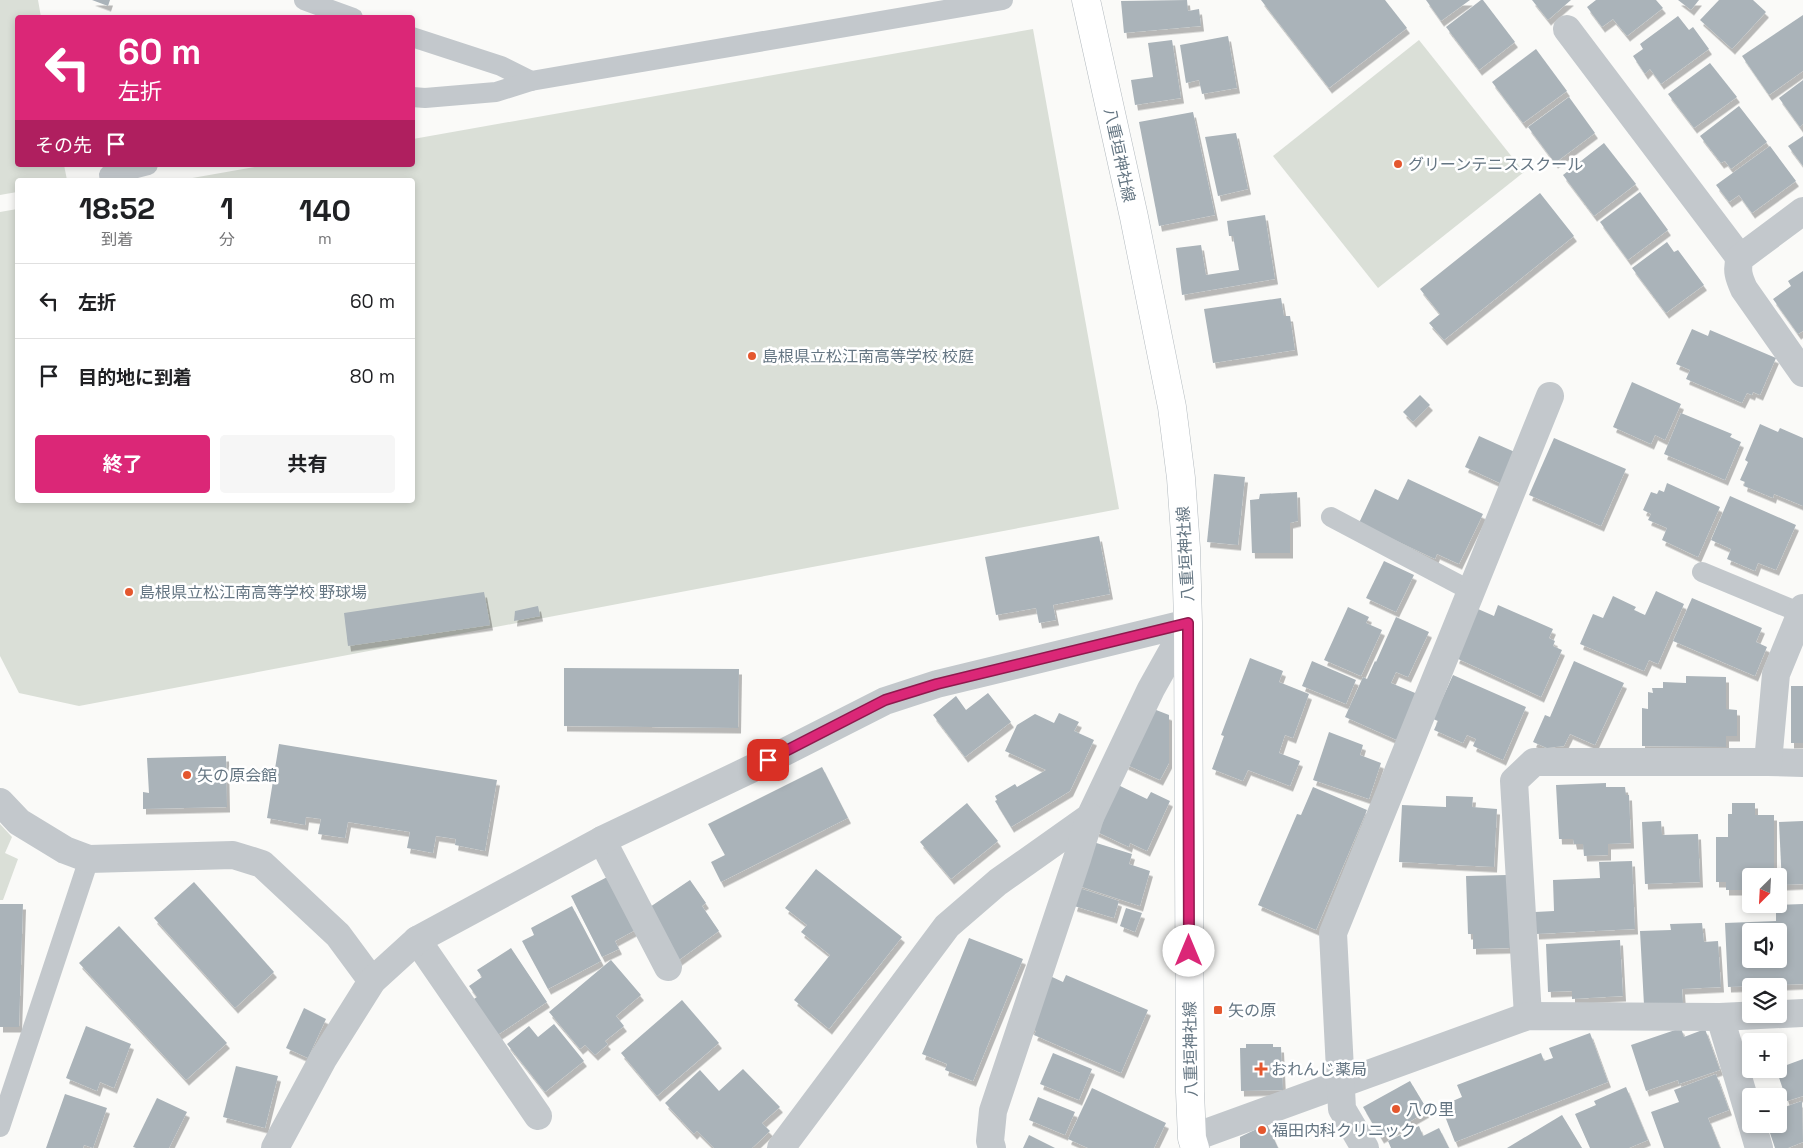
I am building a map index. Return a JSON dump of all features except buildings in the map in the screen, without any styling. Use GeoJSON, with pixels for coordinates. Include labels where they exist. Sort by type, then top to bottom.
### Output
{"type":"FeatureCollection","features":[{"type":"Feature","properties":{"kind":"main road","name":"八重垣神社線"},"geometry":{"type":"LineString","coordinates":[[1086,0],[1134,217],[1172,407],[1180,478],[1188,623],[1190,1092],[1194,1143]]}},
{"type":"Feature","properties":{"kind":"street"},"geometry":{"type":"LineString","coordinates":[[1567,28],[1740,258],[1738,274],[1744,288],[1803,373]]}},
{"type":"Feature","properties":{"kind":"street"},"geometry":{"type":"LineString","coordinates":[[1740,258],[1803,211]]}},
{"type":"Feature","properties":{"kind":"street"},"geometry":{"type":"LineString","coordinates":[[1365,1148],[1342,1109],[1333,933],[1550,396]]}},
{"type":"Feature","properties":{"kind":"street"},"geometry":{"type":"LineString","coordinates":[[1768,762],[1776,674],[1802,610]]}},
{"type":"Feature","properties":{"kind":"street"},"geometry":{"type":"LineString","coordinates":[[992,1148],[990,1141],[991,1127],[997,1097],[1090,817],[1151,689],[1188,623]]}},
{"type":"Feature","properties":{"kind":"street"},"geometry":{"type":"LineString","coordinates":[[275,1148],[324,1059],[372,981],[417,940],[602,840],[751,769],[885,700],[937,684],[1188,623]]}},
{"type":"Feature","properties":{"kind":"street"},"geometry":{"type":"LineString","coordinates":[[1528,1016],[1514,781],[1534,762],[1803,763]]}},
{"type":"Feature","properties":{"kind":"street"},"geometry":{"type":"LineString","coordinates":[[0,802],[19,822],[65,850],[89,859],[233,855],[262,864],[338,935],[372,981]]}},
{"type":"Feature","properties":{"kind":"street"},"geometry":{"type":"LineString","coordinates":[[781,1148],[947,926],[998,882],[1090,817]]}},
{"type":"Feature","properties":{"kind":"street"},"geometry":{"type":"LineString","coordinates":[[602,840],[668,967]]}},
{"type":"Feature","properties":{"kind":"street"},"geometry":{"type":"LineString","coordinates":[[417,940],[538,1116]]}},
{"type":"Feature","properties":{"kind":"street"},"geometry":{"type":"LineString","coordinates":[[1194,1143],[1341,1085],[1528,1016],[1720,1017],[1803,1013]]}},
{"type":"Feature","properties":{"kind":"street"},"geometry":{"type":"LineString","coordinates":[[1720,1017],[1742,1089]]}},
{"type":"Feature","properties":{"kind":"street"},"geometry":{"type":"LineString","coordinates":[[1755,1133],[1760,1148]]}},
{"type":"Feature","properties":{"kind":"lane"},"geometry":{"type":"LineString","coordinates":[[304,0],[345,15]]}},
{"type":"Feature","properties":{"kind":"lane"},"geometry":{"type":"LineString","coordinates":[[415,97],[496,92],[531,81],[1003,0]]}},
{"type":"Feature","properties":{"kind":"lane"},"geometry":{"type":"LineString","coordinates":[[415,38],[501,66],[531,81]]}},
{"type":"Feature","properties":{"kind":"lane"},"geometry":{"type":"LineString","coordinates":[[109,174],[139,167]]}},
{"type":"Feature","properties":{"kind":"lane"},"geometry":{"type":"LineString","coordinates":[[1331,517],[1471,591]]}},
{"type":"Feature","properties":{"kind":"lane"},"geometry":{"type":"LineString","coordinates":[[1702,572],[1802,610]]}},
{"type":"Feature","properties":{"kind":"lane"},"geometry":{"type":"LineString","coordinates":[[0,1127],[89,859]]}},
{"type":"Feature","properties":{"kind":"shaded area"},"geometry":{"type":"Polygon","coordinates":[[[0,0],[38,0],[41,15],[15,15],[15,167],[64,167],[67,178],[15,178],[15,192],[0,195],[0,0]]]}},
{"type":"Feature","properties":{"kind":"shaded area","name":"島根県立松江南高等学校 校庭"},"geometry":{"type":"Polygon","coordinates":[[[1033,29],[1119,509],[79,706],[19,693],[0,656],[0,212],[15,209],[15,503],[415,503],[415,178],[192,178],[255,167],[415,167],[415,139],[1033,29]]]}},
{"type":"Feature","properties":{"kind":"shaded area","name":"グリーンテニススクール"},"geometry":{"type":"Polygon","coordinates":[[[1419,40],[1524,172],[1378,288],[1273,156],[1419,40]]]}},
{"type":"Feature","properties":{"kind":"shaded area"},"geometry":{"type":"Polygon","coordinates":[[[0,824],[12,837],[5,853],[18,859],[3,900],[0,900],[0,824]]]}},
{"type":"Feature","properties":{"kind":"place","name":"グリーンテニススクール"},"geometry":{"type":"Point","coordinates":[1398,164]}},
{"type":"Feature","properties":{"kind":"place","name":"島根県立松江南高等学校 校庭"},"geometry":{"type":"Point","coordinates":[752,356]}},
{"type":"Feature","properties":{"kind":"place","name":"島根県立松江南高等学校 野球場"},"geometry":{"type":"Point","coordinates":[129,592]}},
{"type":"Feature","properties":{"kind":"place","name":"矢の原会館"},"geometry":{"type":"Point","coordinates":[187,775]}},
{"type":"Feature","properties":{"kind":"place","name":"矢の原"},"geometry":{"type":"Point","coordinates":[1218,1010]}},
{"type":"Feature","properties":{"kind":"place","name":"おれんじ薬局"},"geometry":{"type":"Point","coordinates":[1261,1069]}},
{"type":"Feature","properties":{"kind":"place","name":"八の里"},"geometry":{"type":"Point","coordinates":[1396,1109]}},
{"type":"Feature","properties":{"kind":"place","name":"福田内科クリニック"},"geometry":{"type":"Point","coordinates":[1262,1130]}},
{"type":"Feature","properties":{"kind":"route"},"geometry":{"type":"LineString","coordinates":[[768,760],[885,700],[937,684],[1188,623],[1189,951]]}}]}
